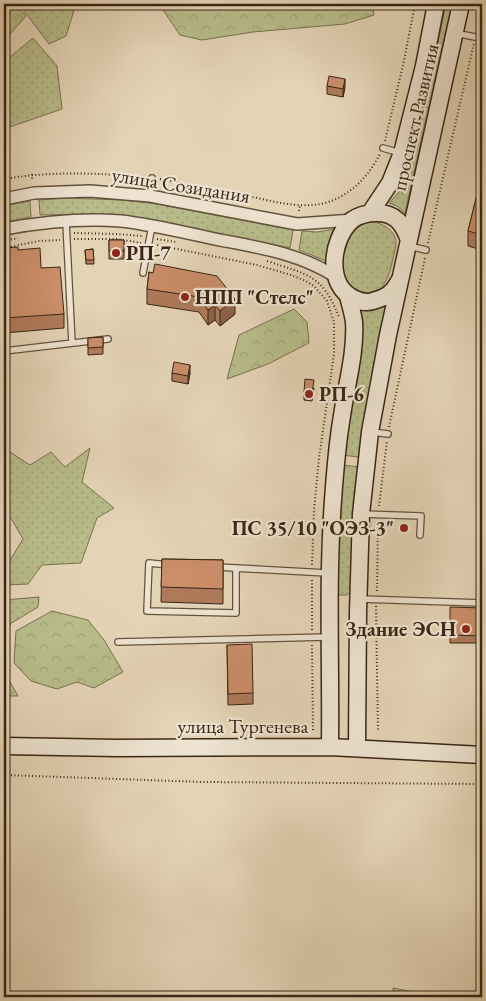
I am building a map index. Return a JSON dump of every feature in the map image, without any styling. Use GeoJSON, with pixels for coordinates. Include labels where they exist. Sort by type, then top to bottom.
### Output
{"type":"FeatureCollection","features":[{"type":"Feature","properties":{"kind":"street","name":"проспект Развития"},"geometry":{"type":"LineString","coordinates":[[370,213],[390,183],[402,153],[424,66],[436,4]]}},
{"type":"Feature","properties":{"kind":"street","name":"проспект Развития"},"geometry":{"type":"LineString","coordinates":[[408,243],[461,4]]}},
{"type":"Feature","properties":{"kind":"street","name":"улица Созидания"},"geometry":{"type":"LineString","coordinates":[[4,199],[34,193],[82,191],[150,196],[298,224],[353,220]]}},
{"type":"Feature","properties":{"kind":"street"},"geometry":{"type":"LineString","coordinates":[[357,748],[358,599],[361,514],[370,432],[381,364],[400,279],[408,243],[403,224],[391,215],[381,212],[370,213],[353,220],[343,232],[337,248],[335,261],[336,277],[341,290],[348,296],[361,302],[370,302],[394,291],[400,279]]}},
{"type":"Feature","properties":{"kind":"street"},"geometry":{"type":"LineString","coordinates":[[4,229],[37,223],[66,232],[120,221],[294,256],[324,269],[336,277]]}},
{"type":"Feature","properties":{"kind":"street"},"geometry":{"type":"LineString","coordinates":[[330,747],[330,574],[333,501],[341,419],[352,356],[354,322],[348,296]]}},
{"type":"Feature","properties":{"kind":"street"},"geometry":{"type":"LineString","coordinates":[[330,633],[358,628]]}},
{"type":"Feature","properties":{"kind":"street","name":"улица Тургенева"},"geometry":{"type":"LineString","coordinates":[[4,746],[117,748],[330,747],[482,755]]}},
{"type":"Feature","properties":{"kind":"lane"},"geometry":{"type":"LineString","coordinates":[[455,33],[475,37]]}},
{"type":"Feature","properties":{"kind":"lane"},"geometry":{"type":"LineString","coordinates":[[383,148],[402,153]]}},
{"type":"Feature","properties":{"kind":"lane"},"geometry":{"type":"LineString","coordinates":[[150,196],[152,178]]}},
{"type":"Feature","properties":{"kind":"lane"},"geometry":{"type":"LineString","coordinates":[[143,273],[152,226]]}},
{"type":"Feature","properties":{"kind":"lane"},"geometry":{"type":"LineString","coordinates":[[66,232],[72,343]]}},
{"type":"Feature","properties":{"kind":"lane"},"geometry":{"type":"LineString","coordinates":[[408,243],[426,250]]}},
{"type":"Feature","properties":{"kind":"lane"},"geometry":{"type":"LineString","coordinates":[[4,351],[108,339]]}},
{"type":"Feature","properties":{"kind":"lane"},"geometry":{"type":"LineString","coordinates":[[370,432],[388,434]]}},
{"type":"Feature","properties":{"kind":"lane"},"geometry":{"type":"LineString","coordinates":[[361,514],[421,516],[420,535]]}},
{"type":"Feature","properties":{"kind":"lane"},"geometry":{"type":"LineString","coordinates":[[178,565],[149,564],[147,611],[236,613],[236,568]]}},
{"type":"Feature","properties":{"kind":"lane"},"geometry":{"type":"LineString","coordinates":[[207,567],[330,574]]}},
{"type":"Feature","properties":{"kind":"lane"},"geometry":{"type":"LineString","coordinates":[[358,599],[482,603]]}},
{"type":"Feature","properties":{"kind":"lane"},"geometry":{"type":"LineString","coordinates":[[118,642],[312,636],[330,633]]}},
{"type":"Feature","properties":{"kind":"path"},"geometry":{"type":"LineString","coordinates":[[4,179],[32,174],[95,173],[152,178],[300,205],[330,201],[346,194],[359,184],[372,170],[383,148],[404,61],[415,4]]}},
{"type":"Feature","properties":{"kind":"path"},"geometry":{"type":"LineString","coordinates":[[378,731],[376,599],[378,515],[388,434],[426,250],[482,4]]}},
{"type":"Feature","properties":{"kind":"path"},"geometry":{"type":"LineString","coordinates":[[32,174],[32,181]]}},
{"type":"Feature","properties":{"kind":"path"},"geometry":{"type":"LineString","coordinates":[[299,211],[300,205]]}},
{"type":"Feature","properties":{"kind":"path"},"geometry":{"type":"LineString","coordinates":[[66,232],[116,239],[176,242]]}},
{"type":"Feature","properties":{"kind":"path"},"geometry":{"type":"LineString","coordinates":[[4,248],[39,241],[66,232],[118,234],[256,265],[291,275],[306,281],[321,293],[327,301],[334,322],[334,354],[319,458],[314,510],[312,573],[314,730]]}},
{"type":"Feature","properties":{"kind":"path"},"geometry":{"type":"LineString","coordinates":[[38,234],[39,241]]}},
{"type":"Feature","properties":{"kind":"path"},"geometry":{"type":"LineString","coordinates":[[4,241],[21,238]]}},
{"type":"Feature","properties":{"kind":"path"},"geometry":{"type":"LineString","coordinates":[[266,261],[309,275],[326,289],[332,298],[341,321]]}},
{"type":"Feature","properties":{"kind":"path"},"geometry":{"type":"LineString","coordinates":[[291,275],[292,269]]}},
{"type":"Feature","properties":{"kind":"path"},"geometry":{"type":"LineString","coordinates":[[319,458],[326,458]]}},
{"type":"Feature","properties":{"kind":"path"},"geometry":{"type":"LineString","coordinates":[[378,464],[384,465]]}},
{"type":"Feature","properties":{"kind":"path"},"geometry":{"type":"LineString","coordinates":[[4,775],[204,782],[482,784]]}},
{"type":"Feature","properties":{"kind":"green space"},"geometry":{"type":"Polygon","coordinates":[[[4,4],[15,4],[26,16],[4,41],[4,4]]]}},
{"type":"Feature","properties":{"kind":"green space"},"geometry":{"type":"Polygon","coordinates":[[[19,4],[76,4],[66,36],[49,44],[19,4]]]}},
{"type":"Feature","properties":{"kind":"green space"},"geometry":{"type":"Polygon","coordinates":[[[159,4],[372,4],[374,15],[345,24],[253,32],[202,40],[180,35],[159,4]]]}},
{"type":"Feature","properties":{"kind":"green space"},"geometry":{"type":"Polygon","coordinates":[[[446,4],[452,4],[405,213],[397,206],[389,203],[399,192],[406,174],[446,4]]]}},
{"type":"Feature","properties":{"kind":"green space"},"geometry":{"type":"Polygon","coordinates":[[[33,38],[57,66],[62,109],[4,129],[4,62],[33,38]]]}},
{"type":"Feature","properties":{"kind":"green space"},"geometry":{"type":"Polygon","coordinates":[[[65,198],[123,200],[157,204],[293,230],[290,248],[153,220],[90,214],[40,215],[39,200],[65,198]]]}},
{"type":"Feature","properties":{"kind":"green space"},"geometry":{"type":"Polygon","coordinates":[[[30,201],[31,217],[4,222],[4,206],[30,201]]]}},
{"type":"Feature","properties":{"kind":"green space"},"geometry":{"type":"Polygon","coordinates":[[[370,221],[388,228],[396,239],[396,244],[386,281],[379,290],[368,293],[357,290],[348,283],[344,275],[343,259],[344,251],[351,235],[363,224],[370,221]]]}},
{"type":"Feature","properties":{"kind":"green space"},"geometry":{"type":"Polygon","coordinates":[[[335,229],[328,245],[326,261],[299,250],[302,231],[317,232],[335,229]]]}},
{"type":"Feature","properties":{"kind":"green space"},"geometry":{"type":"Polygon","coordinates":[[[389,303],[375,361],[359,457],[342,455],[359,308],[389,303]]]}},
{"type":"Feature","properties":{"kind":"green space"},"geometry":{"type":"Polygon","coordinates":[[[294,309],[307,322],[309,343],[268,364],[227,379],[239,335],[294,309]]]}},
{"type":"Feature","properties":{"kind":"green space"},"geometry":{"type":"Polygon","coordinates":[[[4,448],[30,465],[51,452],[65,467],[90,448],[82,482],[114,508],[97,518],[81,563],[42,565],[28,584],[4,585],[4,570],[23,539],[4,506],[4,448]]]}},
{"type":"Feature","properties":{"kind":"green space"},"geometry":{"type":"Polygon","coordinates":[[[342,465],[359,467],[351,591],[347,595],[339,595],[335,592],[342,465]]]}},
{"type":"Feature","properties":{"kind":"green space"},"geometry":{"type":"Polygon","coordinates":[[[39,597],[38,607],[10,624],[4,671],[4,600],[39,597]]]}},
{"type":"Feature","properties":{"kind":"green space"},"geometry":{"type":"Polygon","coordinates":[[[52,611],[88,620],[104,640],[123,672],[94,688],[77,682],[57,689],[31,681],[14,663],[16,631],[52,611]]]}},
{"type":"Feature","properties":{"kind":"green space"},"geometry":{"type":"Polygon","coordinates":[[[4,671],[18,696],[4,696],[4,671]]]}},
{"type":"Feature","properties":{"kind":"green space"},"geometry":{"type":"Polygon","coordinates":[[[393,988],[441,997],[394,997],[393,988]]]}},
{"type":"Feature","properties":{"kind":"building"},"geometry":{"type":"Polygon","coordinates":[[[329,76],[345,79],[343,89],[327,86],[329,76]]]}},
{"type":"Feature","properties":{"kind":"building"},"geometry":{"type":"Polygon","coordinates":[[[482,174],[482,235],[468,231],[482,174]]]}},
{"type":"Feature","properties":{"kind":"building"},"geometry":{"type":"Polygon","coordinates":[[[109,240],[124,240],[124,251],[109,251],[109,240]]]}},
{"type":"Feature","properties":{"kind":"building"},"geometry":{"type":"Polygon","coordinates":[[[18,247],[18,250],[40,248],[41,268],[60,267],[64,314],[4,318],[4,248],[18,247]]]}},
{"type":"Feature","properties":{"kind":"building"},"geometry":{"type":"Polygon","coordinates":[[[93,249],[94,260],[86,260],[85,250],[93,249]]]}},
{"type":"Feature","properties":{"kind":"building"},"geometry":{"type":"Polygon","coordinates":[[[155,264],[217,276],[235,299],[220,311],[215,305],[208,310],[199,297],[147,289],[149,272],[153,273],[155,264]]]}},
{"type":"Feature","properties":{"kind":"building"},"geometry":{"type":"Polygon","coordinates":[[[103,337],[103,347],[88,348],[88,338],[103,337]]]}},
{"type":"Feature","properties":{"kind":"building"},"geometry":{"type":"Polygon","coordinates":[[[174,362],[190,365],[188,376],[172,373],[174,362]]]}},
{"type":"Feature","properties":{"kind":"building"},"geometry":{"type":"Polygon","coordinates":[[[305,379],[314,380],[312,393],[304,392],[305,379]]]}},
{"type":"Feature","properties":{"kind":"building"},"geometry":{"type":"Polygon","coordinates":[[[162,559],[223,560],[223,589],[161,587],[162,559]]]}},
{"type":"Feature","properties":{"kind":"building","name":"Здание ЭСН"},"geometry":{"type":"Polygon","coordinates":[[[450,607],[482,608],[482,636],[450,635],[450,607]]]}},
{"type":"Feature","properties":{"kind":"building"},"geometry":{"type":"Polygon","coordinates":[[[252,644],[253,693],[228,694],[227,645],[252,644]]]}},
{"type":"Feature","properties":{"kind":"place","name":"РП-7"},"geometry":{"type":"Point","coordinates":[116,253]}},
{"type":"Feature","properties":{"kind":"place","name":"НПП \"Стелс\""},"geometry":{"type":"Point","coordinates":[185,297]}},
{"type":"Feature","properties":{"kind":"place","name":"РП-6"},"geometry":{"type":"Point","coordinates":[309,394]}},
{"type":"Feature","properties":{"kind":"place","name":"ПС 35/10 \"ОЭЗ-3\""},"geometry":{"type":"Point","coordinates":[404,528]}},
{"type":"Feature","properties":{"kind":"place","name":"Здание ЭСН"},"geometry":{"type":"Point","coordinates":[466,629]}}]}
